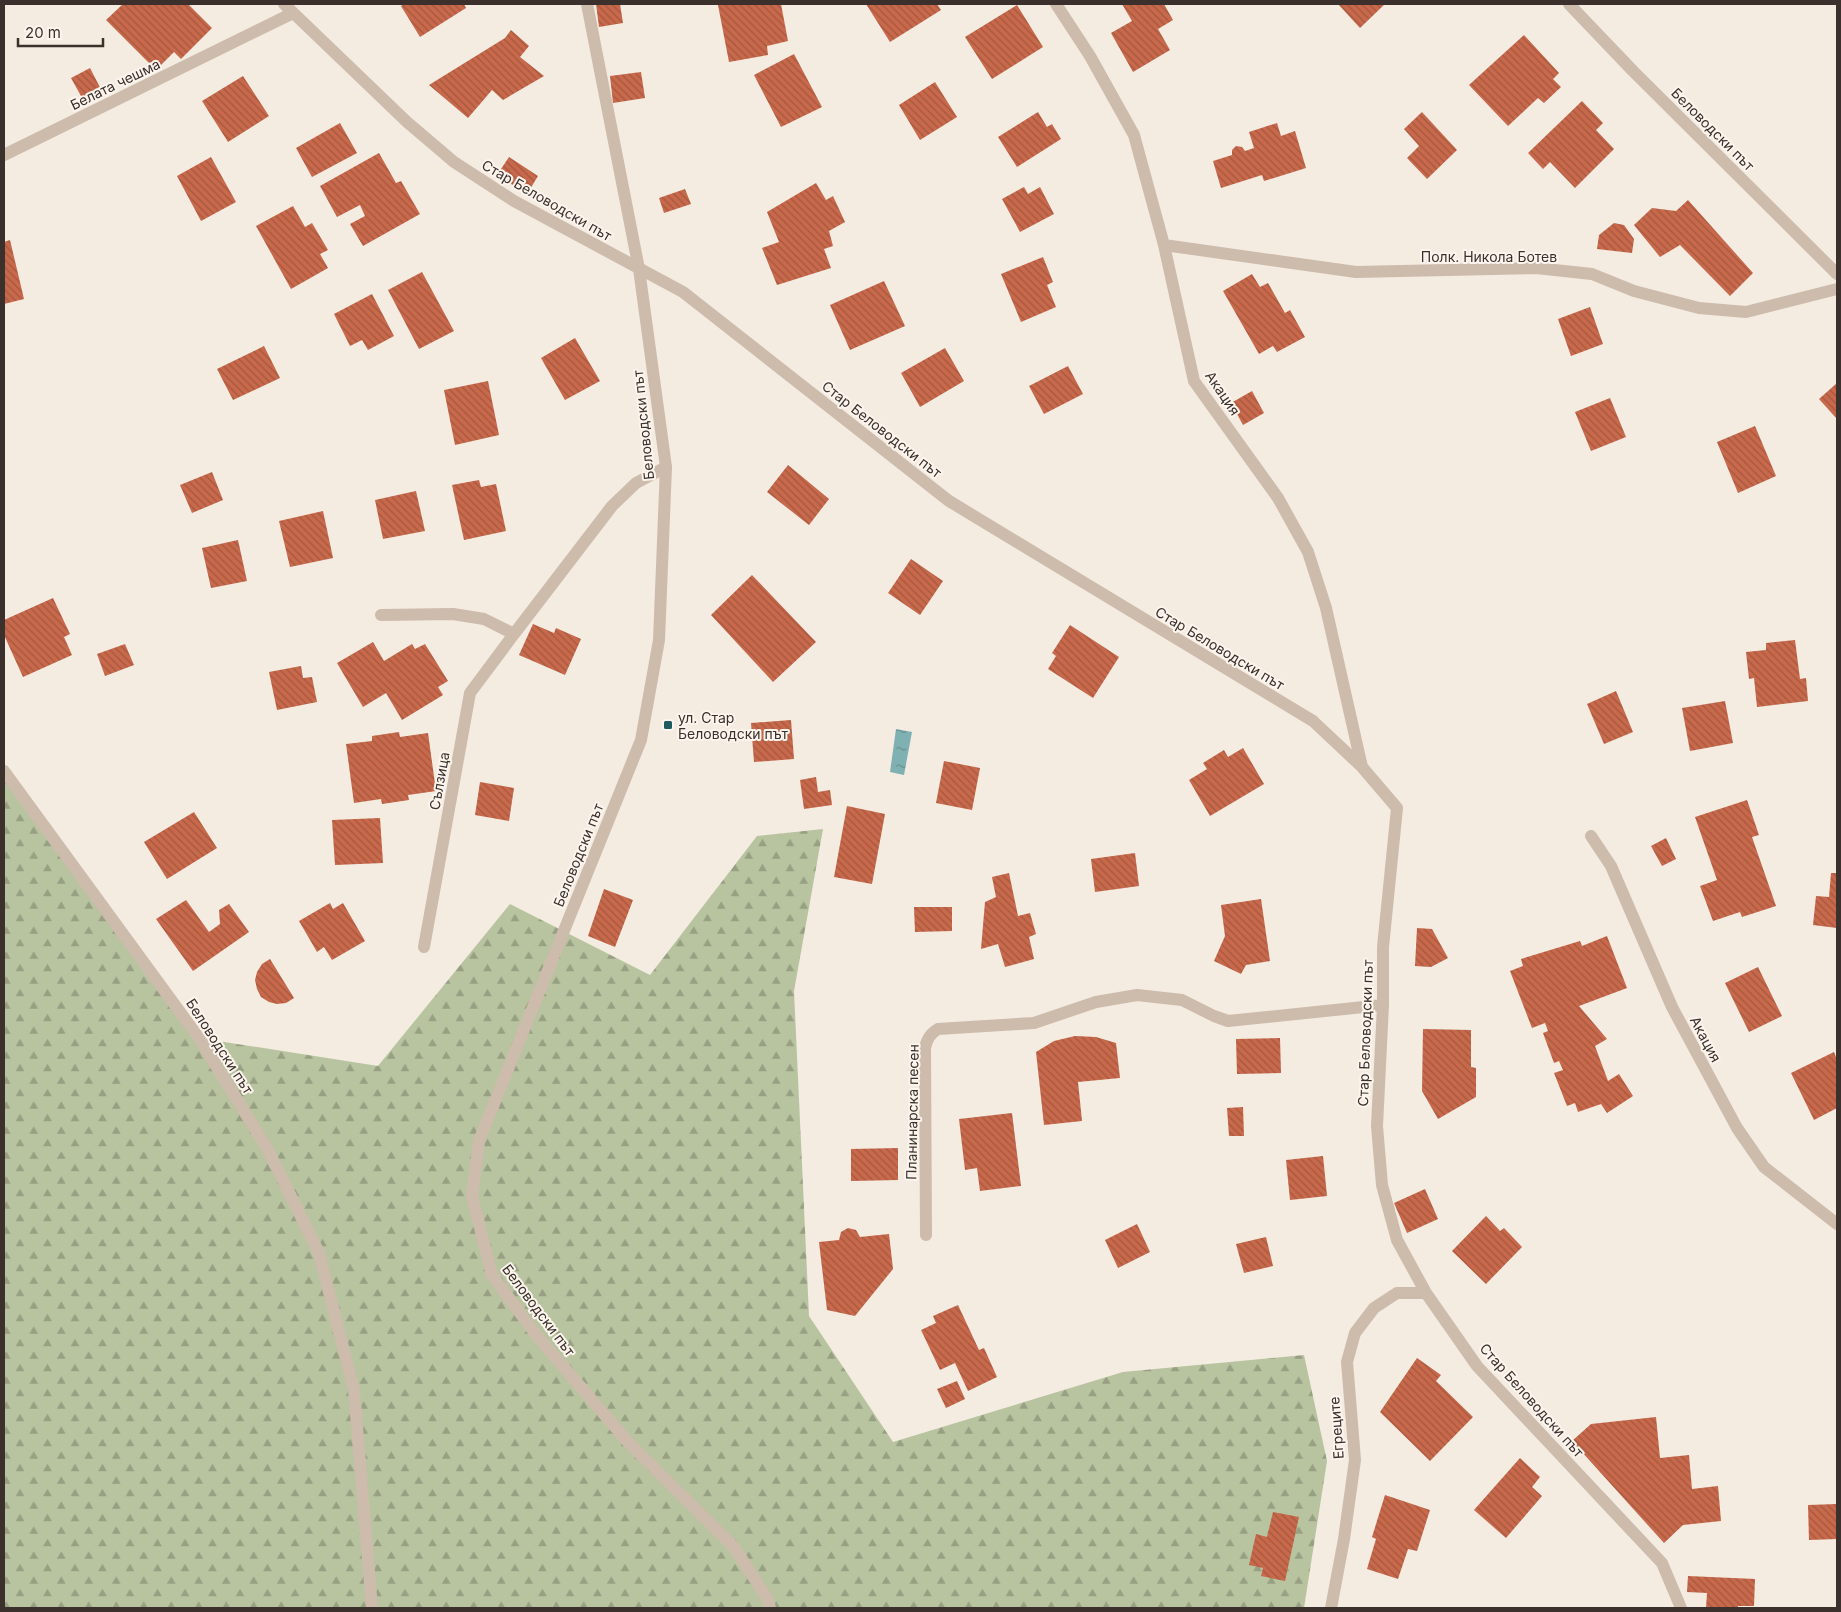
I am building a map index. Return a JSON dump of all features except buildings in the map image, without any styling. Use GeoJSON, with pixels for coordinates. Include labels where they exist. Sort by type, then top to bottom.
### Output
{"type":"FeatureCollection","features":[{"type":"Feature","properties":{"kind":"street","name":"Стар Беловодски път"},"geometry":{"type":"LineString","coordinates":[[284,4],[407,122],[454,162],[514,201],[683,292],[948,501],[1314,721],[1362,768],[1398,808],[1383,947],[1383,1004],[1377,1126],[1382,1185],[1397,1240],[1426,1293],[1477,1366],[1662,1563],[1680,1608]]}},
{"type":"Feature","properties":{"kind":"street","name":"Беловодски път"},"geometry":{"type":"LineString","coordinates":[[587,4],[639,269],[666,467],[659,640],[641,740],[479,1141],[472,1196],[492,1276],[536,1336],[628,1442],[734,1547],[767,1598],[770,1608]]}},
{"type":"Feature","properties":{"kind":"street","name":"Акация"},"geometry":{"type":"LineString","coordinates":[[1056,4],[1090,56],[1134,135],[1164,245],[1194,381],[1278,498],[1308,552],[1326,608],[1362,768]]}},
{"type":"Feature","properties":{"kind":"street","name":"Беловодски път"},"geometry":{"type":"LineString","coordinates":[[1569,4],[1633,71],[1837,274]]}},
{"type":"Feature","properties":{"kind":"street","name":"Белата чешма"},"geometry":{"type":"LineString","coordinates":[[4,155],[293,14]]}},
{"type":"Feature","properties":{"kind":"street","name":"Полк. Никола Ботев"},"geometry":{"type":"LineString","coordinates":[[1164,245],[1356,272],[1536,268],[1592,274],[1634,291],[1699,308],[1746,312],[1837,289]]}},
{"type":"Feature","properties":{"kind":"street","name":"Сълзица"},"geometry":{"type":"LineString","coordinates":[[424,947],[470,693],[612,506],[636,483],[666,467]]}},
{"type":"Feature","properties":{"kind":"street"},"geometry":{"type":"LineString","coordinates":[[381,615],[453,614],[468,616],[484,619],[514,634]]}},
{"type":"Feature","properties":{"kind":"street","name":"Беловодски път"},"geometry":{"type":"LineString","coordinates":[[4,772],[199,1038],[268,1150],[319,1252],[354,1390],[372,1608]]}},
{"type":"Feature","properties":{"kind":"street","name":"Акация"},"geometry":{"type":"LineString","coordinates":[[1591,836],[1611,866],[1672,1007],[1737,1128],[1764,1166],[1837,1224]]}},
{"type":"Feature","properties":{"kind":"street","name":"Планинарска песен"},"geometry":{"type":"LineString","coordinates":[[926,1235],[926,1048],[927,1040],[931,1033],[938,1029],[1034,1024],[1096,1002],[1137,995],[1182,1000],[1228,1021],[1383,1004]]}},
{"type":"Feature","properties":{"kind":"street","name":"Егреците"},"geometry":{"type":"LineString","coordinates":[[1331,1608],[1344,1539],[1354,1460],[1347,1362],[1356,1334],[1374,1308],[1397,1294],[1426,1293]]}},
{"type":"Feature","properties":{"kind":"green space"},"geometry":{"type":"Polygon","coordinates":[[[4,771],[199,1038],[378,1066],[510,904],[650,975],[757,836],[823,829],[794,991],[809,1316],[893,1442],[1123,1372],[1304,1355],[1327,1461],[1304,1608],[4,1608],[4,771]]]}},
{"type":"Feature","properties":{"kind":"water"},"geometry":{"type":"Polygon","coordinates":[[[896,729],[912,732],[904,775],[890,772],[896,729]]]}},
{"type":"Feature","properties":{"kind":"place","name":"ул. Стар Беловодски път"},"geometry":{"type":"Point","coordinates":[668,725]}}]}
